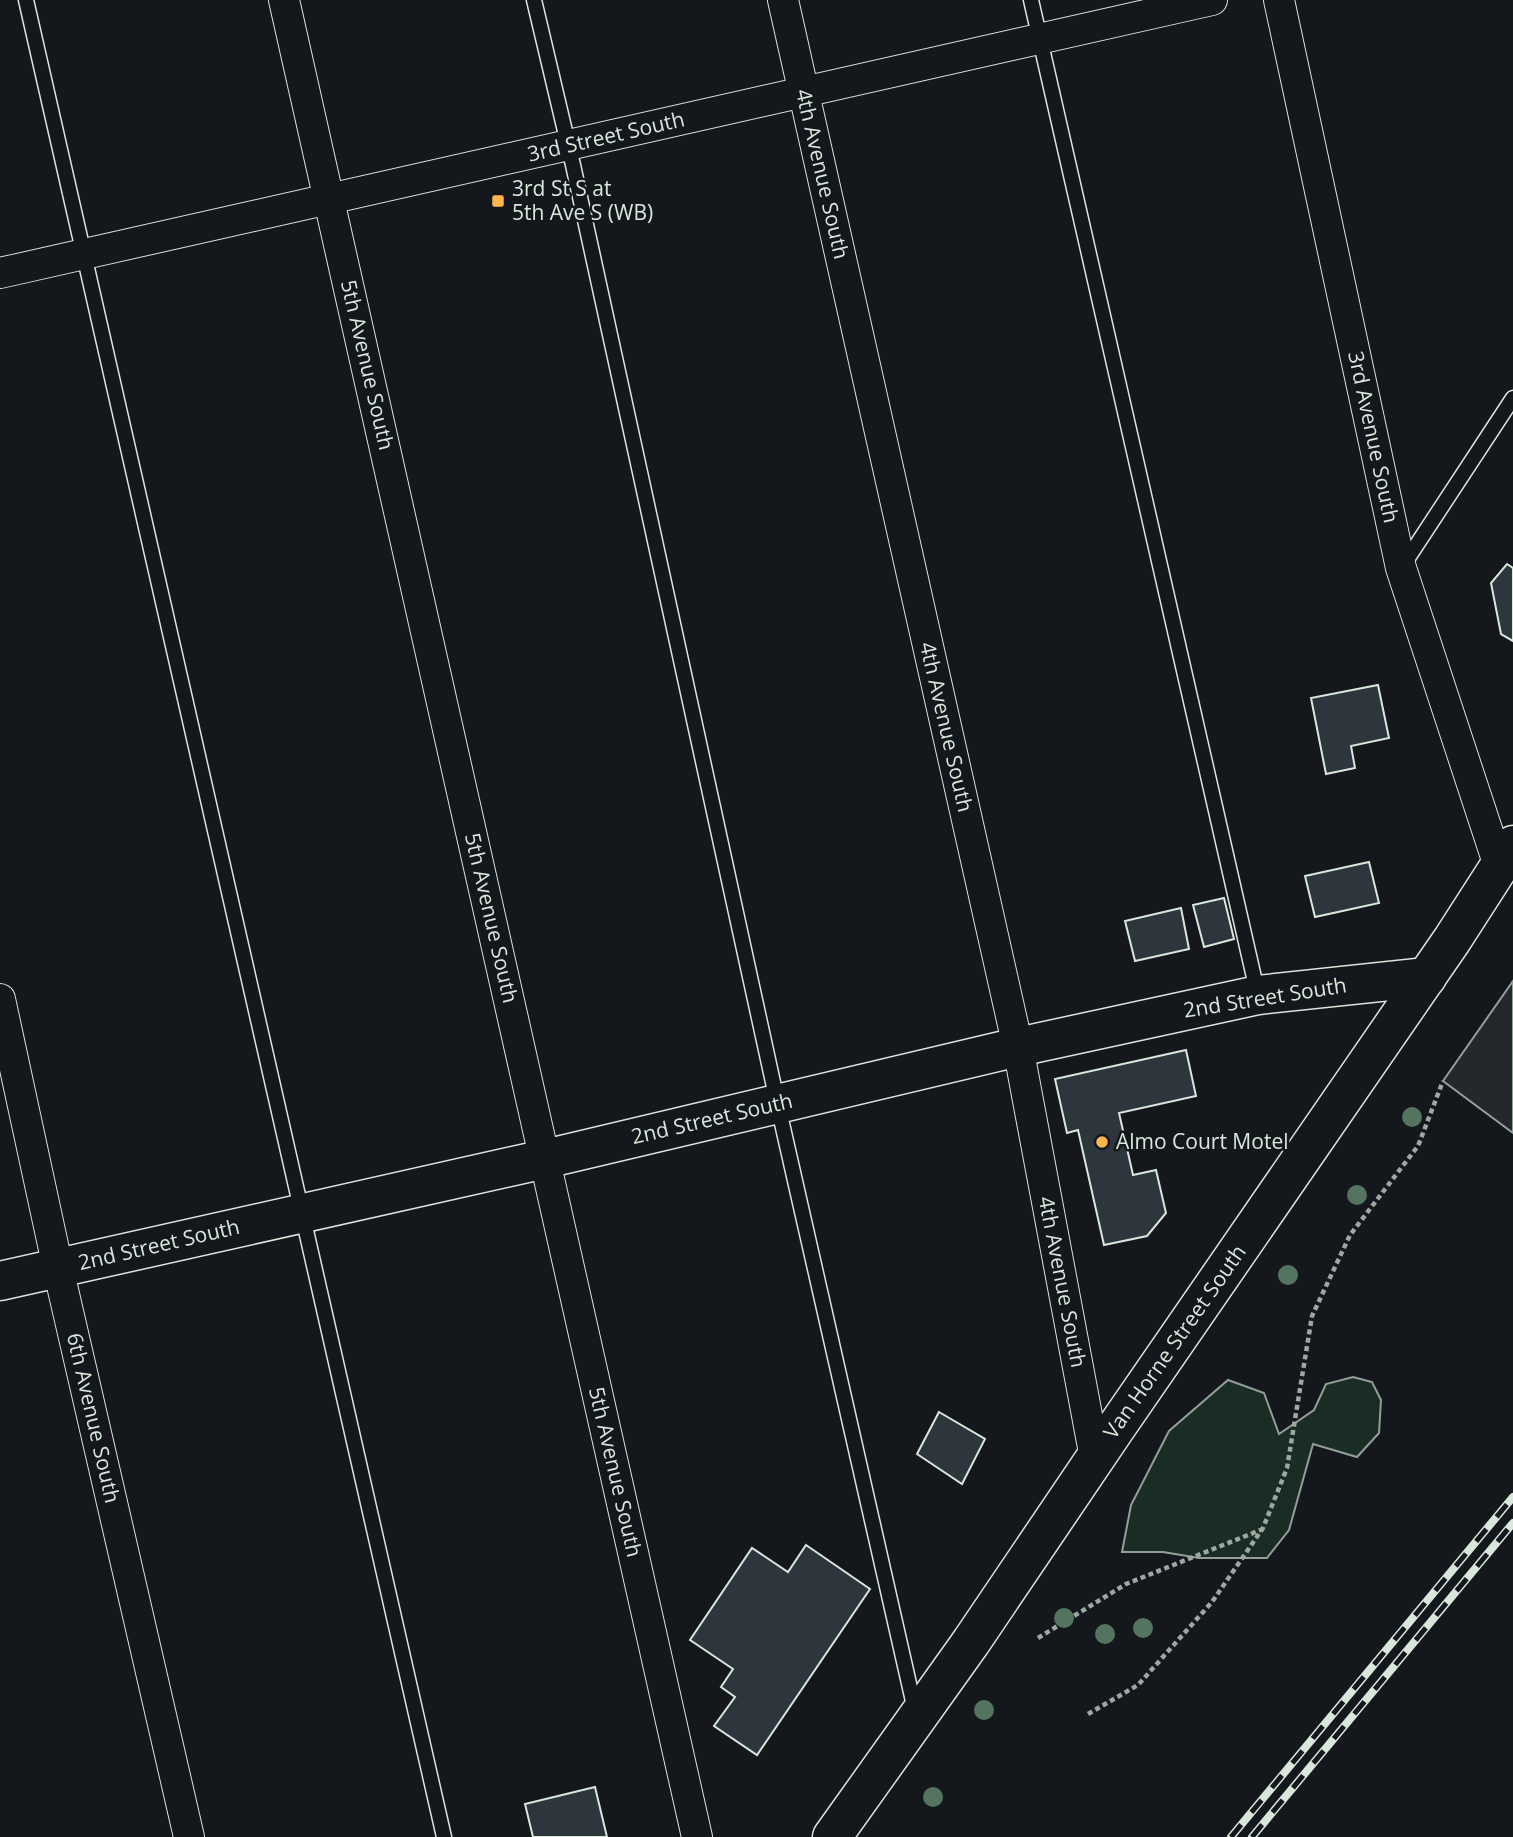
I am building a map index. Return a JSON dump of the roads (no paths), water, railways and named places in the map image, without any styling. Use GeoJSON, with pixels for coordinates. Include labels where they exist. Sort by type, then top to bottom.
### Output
{"type":"FeatureCollection","features":[{"type":"Feature","properties":{"kind":"main road","name":"Van Horne Street South"},"geometry":{"type":"LineString","coordinates":[[832,1837],[917,1718],[1427,977],[1506,855]]}},
{"type":"Feature","properties":{"kind":"main road","name":"2nd Street South"},"geometry":{"type":"LineString","coordinates":[[0,1281],[545,1159],[1018,1047],[1258,995],[1427,977]]}},
{"type":"Feature","properties":{"kind":"street","name":"5th Avenue South"},"geometry":{"type":"LineString","coordinates":[[284,0],[697,1837]]}},
{"type":"Feature","properties":{"kind":"street","name":"4th Avenue South"},"geometry":{"type":"LineString","coordinates":[[783,0],[1018,1047],[1095,1458]]}},
{"type":"Feature","properties":{"kind":"street","name":"3rd Street South"},"geometry":{"type":"LineString","coordinates":[[0,273],[1212,0]]}},
{"type":"Feature","properties":{"kind":"street","name":"3rd Avenue South"},"geometry":{"type":"LineString","coordinates":[[1279,0],[1401,568],[1506,855]]}},
{"type":"Feature","properties":{"kind":"street","name":"6th Avenue South"},"geometry":{"type":"LineString","coordinates":[[0,999],[58,1268],[189,1837]]}},
{"type":"Feature","properties":{"kind":"lane"},"geometry":{"type":"LineString","coordinates":[[26,0],[444,1837]]}},
{"type":"Feature","properties":{"kind":"lane"},"geometry":{"type":"LineString","coordinates":[[534,0],[917,1718]]}},
{"type":"Feature","properties":{"kind":"lane"},"geometry":{"type":"LineString","coordinates":[[1031,0],[1258,995]]}},
{"type":"Feature","properties":{"kind":"lane"},"geometry":{"type":"LineString","coordinates":[[1401,568],[1513,398]]}},
{"type":"Feature","properties":{"kind":"railway"},"geometry":{"type":"LineString","coordinates":[[1231,1837],[1513,1497]]}},
{"type":"Feature","properties":{"kind":"railway"},"geometry":{"type":"LineString","coordinates":[[1252,1837],[1513,1523]]}},
{"type":"Feature","properties":{"kind":"place","name":"3rd St S at 5th Ave S (WB)"},"geometry":{"type":"Point","coordinates":[498,201]}},
{"type":"Feature","properties":{"kind":"place","name":"Almo Court Motel"},"geometry":{"type":"Point","coordinates":[1102,1142]}}]}
